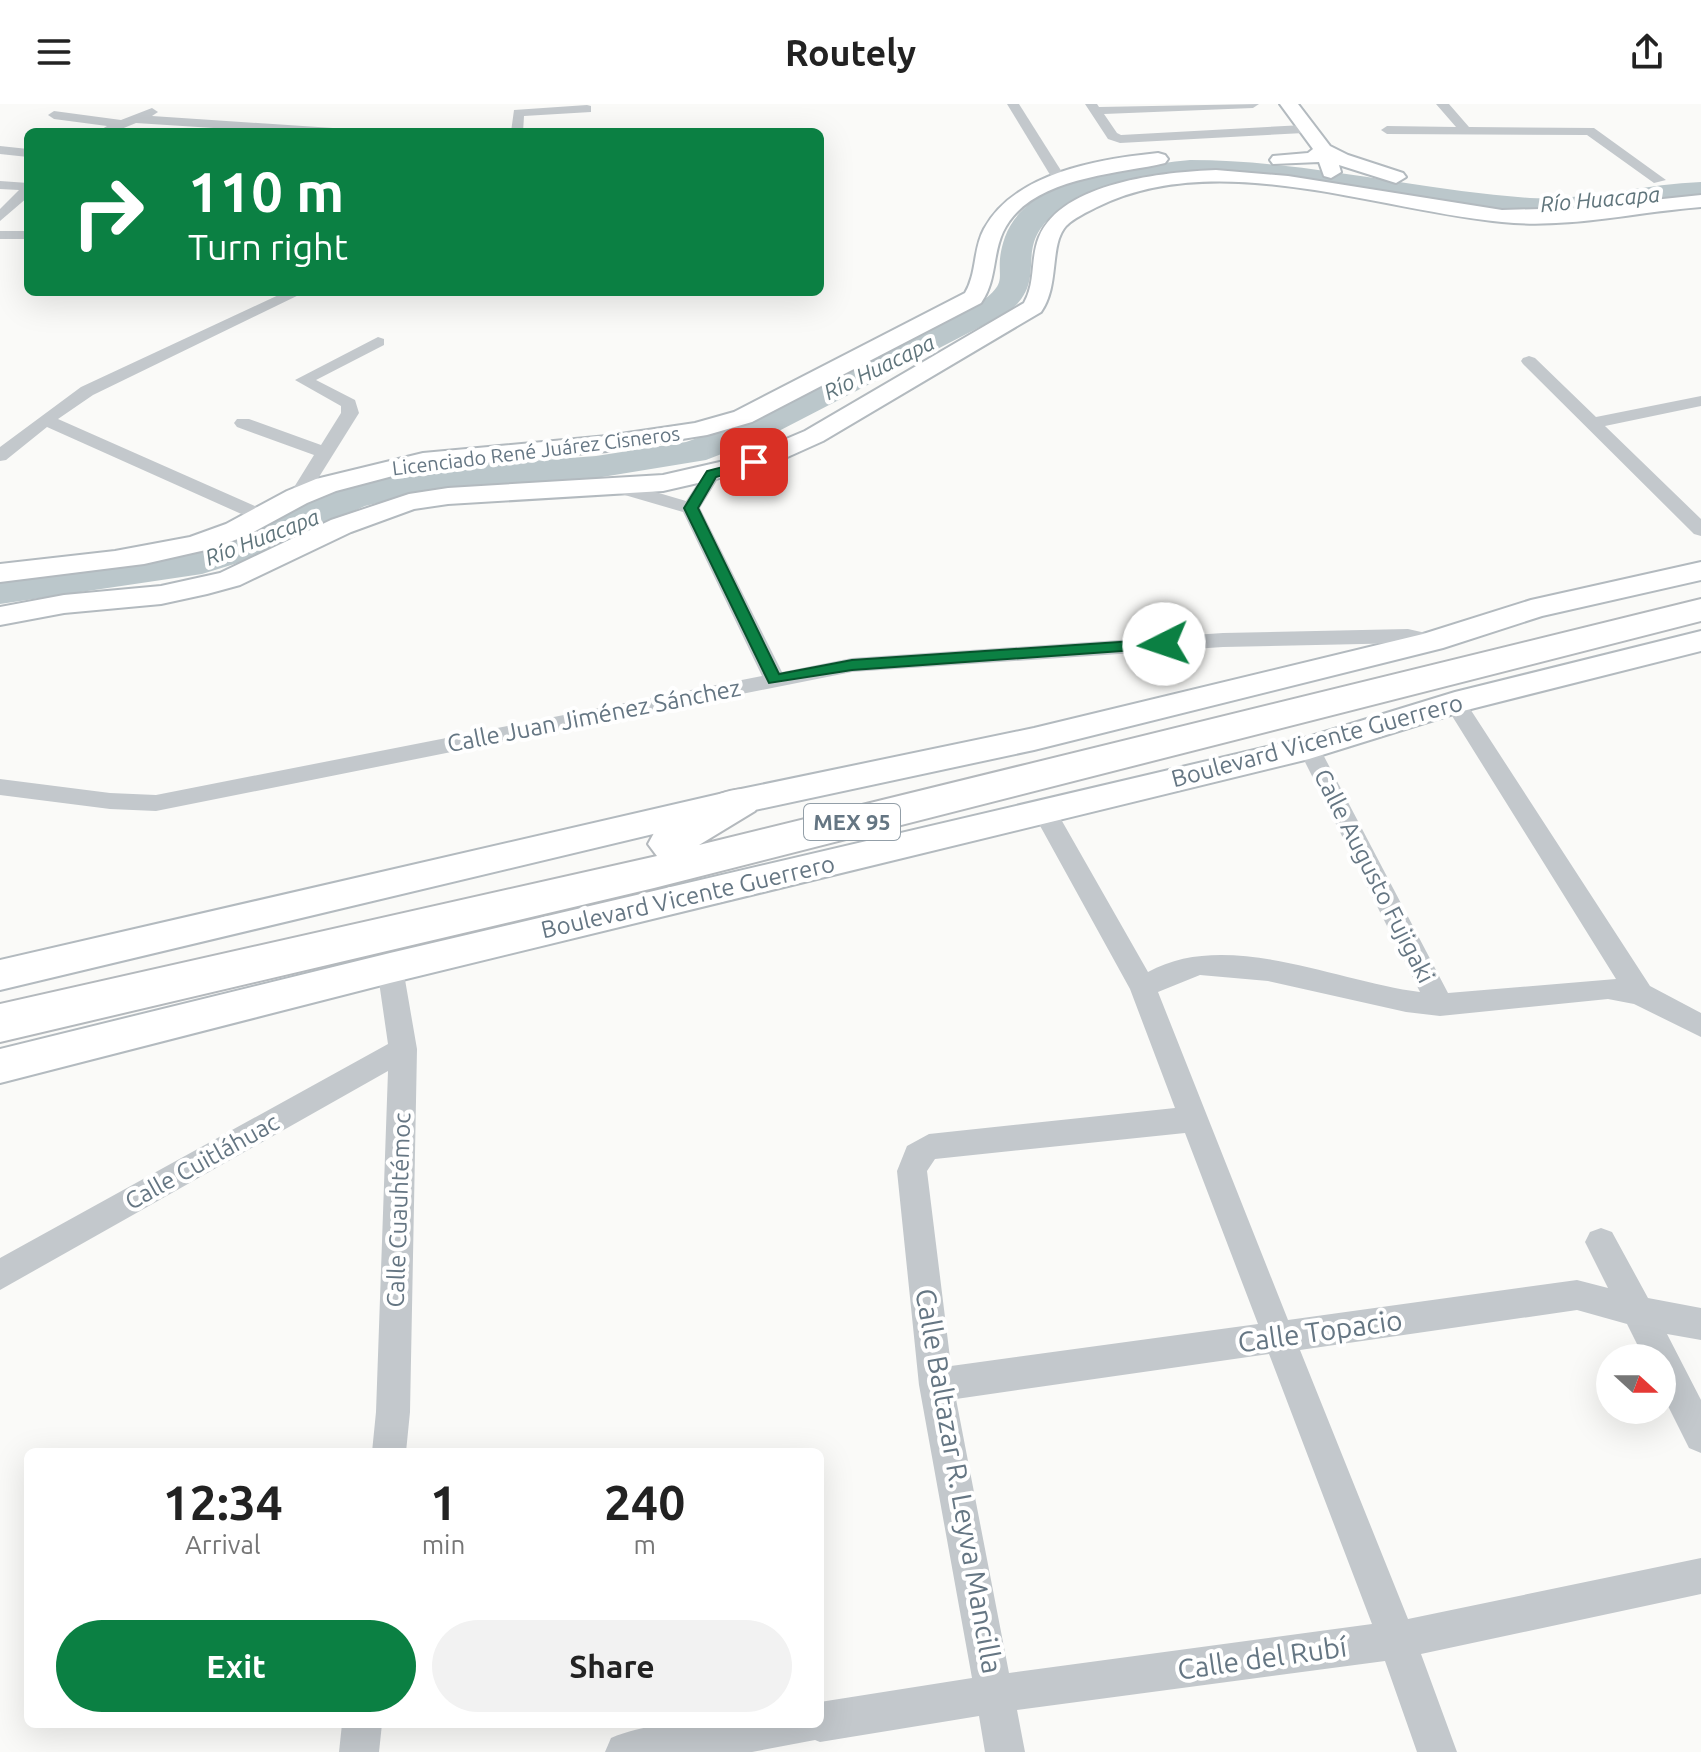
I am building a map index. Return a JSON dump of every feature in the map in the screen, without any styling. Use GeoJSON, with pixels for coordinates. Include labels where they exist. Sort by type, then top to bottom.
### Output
{"type":"FeatureCollection","features":[{"type":"Feature","properties":{"kind":"highway","name":"Boulevard Vicente Guerrero"},"geometry":{"type":"LineString","coordinates":[[0,995],[806,816],[1233,708],[1701,596]]}},
{"type":"Feature","properties":{"kind":"highway","name":"Boulevard Vicente Guerrero"},"geometry":{"type":"LineString","coordinates":[[0,1023],[654,872],[1701,610]]}},
{"type":"Feature","properties":{"kind":"highway"},"geometry":{"type":"LineString","coordinates":[[669,844],[741,801]]}},
{"type":"Feature","properties":{"kind":"main road"},"geometry":{"type":"LineString","coordinates":[[1289,104],[1332,173]]}},
{"type":"Feature","properties":{"kind":"main road","name":"Licenciado René Juárez Cisneros"},"geometry":{"type":"LineString","coordinates":[[0,573],[163,553],[228,534],[297,497],[377,470],[416,462],[667,438],[710,429],[743,417],[973,298],[983,285],[991,233],[1000,218],[1037,190],[1109,165],[1153,159],[1221,156],[1280,160],[1502,216],[1574,217],[1701,201]]}},
{"type":"Feature","properties":{"kind":"main road","name":"Licenciado René Juárez Cisneros"},"geometry":{"type":"LineString","coordinates":[[6,615],[161,595],[219,582],[375,512],[409,502],[448,496],[618,487],[712,474],[754,462],[814,436],[1033,307],[1042,293],[1047,244],[1055,227],[1089,202],[1118,190],[1189,177],[1261,179],[1332,173],[1396,177],[1501,193],[1537,195],[1580,190]]}},
{"type":"Feature","properties":{"kind":"main road"},"geometry":{"type":"LineString","coordinates":[[1622,184],[1701,180]]}},
{"type":"Feature","properties":{"kind":"main road"},"geometry":{"type":"LineString","coordinates":[[0,975],[741,801],[1034,739],[1432,641],[1477,624],[1701,571]]}},
{"type":"Feature","properties":{"kind":"main road","name":"Boulevard Vicente Guerrero"},"geometry":{"type":"LineString","coordinates":[[0,1066],[390,968],[1309,748],[1455,703],[1701,641]]}},
{"type":"Feature","properties":{"kind":"street"},"geometry":{"type":"LineString","coordinates":[[112,128],[159,109],[138,104]]}},
{"type":"Feature","properties":{"kind":"street"},"geometry":{"type":"LineString","coordinates":[[1013,104],[1060,180]]}},
{"type":"Feature","properties":{"kind":"street"},"geometry":{"type":"LineString","coordinates":[[1094,108],[1253,104]]}},
{"type":"Feature","properties":{"kind":"street"},"geometry":{"type":"LineString","coordinates":[[1442,104],[1464,128]]}},
{"type":"Feature","properties":{"kind":"street"},"geometry":{"type":"LineString","coordinates":[[1094,108],[1112,136],[1120,139],[1304,129]]}},
{"type":"Feature","properties":{"kind":"street"},"geometry":{"type":"LineString","coordinates":[[517,128],[518,113],[587,111]]}},
{"type":"Feature","properties":{"kind":"street"},"geometry":{"type":"LineString","coordinates":[[54,115],[122,124]]}},
{"type":"Feature","properties":{"kind":"street"},"geometry":{"type":"LineString","coordinates":[[136,119],[272,128]]}},
{"type":"Feature","properties":{"kind":"street"},"geometry":{"type":"LineString","coordinates":[[1387,130],[1590,131],[1659,180]]}},
{"type":"Feature","properties":{"kind":"street"},"geometry":{"type":"LineString","coordinates":[[0,150],[24,153]]}},
{"type":"Feature","properties":{"kind":"street"},"geometry":{"type":"LineString","coordinates":[[0,185],[24,188]]}},
{"type":"Feature","properties":{"kind":"street"},"geometry":{"type":"LineString","coordinates":[[0,217],[24,192]]}},
{"type":"Feature","properties":{"kind":"street"},"geometry":{"type":"LineString","coordinates":[[0,235],[24,235]]}},
{"type":"Feature","properties":{"kind":"street"},"geometry":{"type":"LineString","coordinates":[[0,456],[87,391],[280,296]]}},
{"type":"Feature","properties":{"kind":"street"},"geometry":{"type":"LineString","coordinates":[[297,497],[350,413],[349,404],[303,380],[378,342]]}},
{"type":"Feature","properties":{"kind":"street"},"geometry":{"type":"LineString","coordinates":[[1529,361],[1701,530]]}},
{"type":"Feature","properties":{"kind":"street"},"geometry":{"type":"LineString","coordinates":[[1590,424],[1701,401]]}},
{"type":"Feature","properties":{"kind":"street"},"geometry":{"type":"LineString","coordinates":[[46,420],[264,517]]}},
{"type":"Feature","properties":{"kind":"street"},"geometry":{"type":"LineString","coordinates":[[243,423],[323,452]]}},
{"type":"Feature","properties":{"kind":"street"},"geometry":{"type":"LineString","coordinates":[[691,508],[712,474]]}},
{"type":"Feature","properties":{"kind":"street"},"geometry":{"type":"LineString","coordinates":[[618,487],[691,508],[775,680]]}},
{"type":"Feature","properties":{"kind":"street","name":"Calle Juan Jiménez Sánchez"},"geometry":{"type":"LineString","coordinates":[[0,787],[110,801],[156,803],[852,665],[1207,641],[1408,636],[1432,641]]}},
{"type":"Feature","properties":{"kind":"street"},"geometry":{"type":"LineString","coordinates":[[1455,703],[1640,994]]}},
{"type":"Feature","properties":{"kind":"street","name":"Calle Augusto Fujigaki"},"geometry":{"type":"LineString","coordinates":[[1309,748],[1440,1005]]}},
{"type":"Feature","properties":{"kind":"street"},"geometry":{"type":"LineString","coordinates":[[1045,813],[1143,988],[1397,1640],[1437,1752]]}},
{"type":"Feature","properties":{"kind":"street"},"geometry":{"type":"LineString","coordinates":[[1143,988],[1164,976],[1200,965],[1268,970],[1406,1001],[1440,1005],[1608,988],[1640,994],[1701,1026]]}},
{"type":"Feature","properties":{"kind":"street","name":"Calle Cuauhtémoc"},"geometry":{"type":"LineString","coordinates":[[389,1448],[403,1049],[390,968]]}},
{"type":"Feature","properties":{"kind":"street","name":"Calle Cuitláhuac"},"geometry":{"type":"LineString","coordinates":[[0,1275],[403,1049]]}},
{"type":"Feature","properties":{"kind":"street","name":"Calle Baltazar R. Leyva Mancilla"},"geometry":{"type":"LineString","coordinates":[[1005,1752],[936,1385],[912,1171],[918,1155],[929,1147],[1194,1119]]}},
{"type":"Feature","properties":{"kind":"street"},"geometry":{"type":"LineString","coordinates":[[1601,1242],[1655,1344]]}},
{"type":"Feature","properties":{"kind":"street","name":"Calle Topacio"},"geometry":{"type":"LineString","coordinates":[[936,1385],[1577,1295],[1638,1312],[1701,1324]]}},
{"type":"Feature","properties":{"kind":"street"},"geometry":{"type":"LineString","coordinates":[[1676,1386],[1701,1436]]}},
{"type":"Feature","properties":{"kind":"street","name":"Calle del Rubí"},"geometry":{"type":"LineString","coordinates":[[824,1721],[995,1694],[1397,1640],[1701,1576]]}},
{"type":"Feature","properties":{"kind":"street"},"geometry":{"type":"LineString","coordinates":[[359,1752],[362,1728]]}},
{"type":"Feature","properties":{"kind":"street"},"geometry":{"type":"LineString","coordinates":[[625,1752],[779,1728]]}},
{"type":"Feature","properties":{"kind":"waterway","name":"Río Huacapa"},"geometry":{"type":"LineString","coordinates":[[0,592],[188,566],[230,553],[352,498],[427,480],[596,467],[693,452],[761,427],[996,307],[1007,298],[1014,286],[1018,240],[1023,227],[1054,201],[1106,180],[1190,168],[1239,168],[1288,171],[1532,206],[1574,205],[1701,190]]}},
{"type":"Feature","properties":{"kind":"route"},"geometry":{"type":"LineString","coordinates":[[754,462],[712,474],[691,508],[775,680],[852,665],[1164,644]]}}]}
